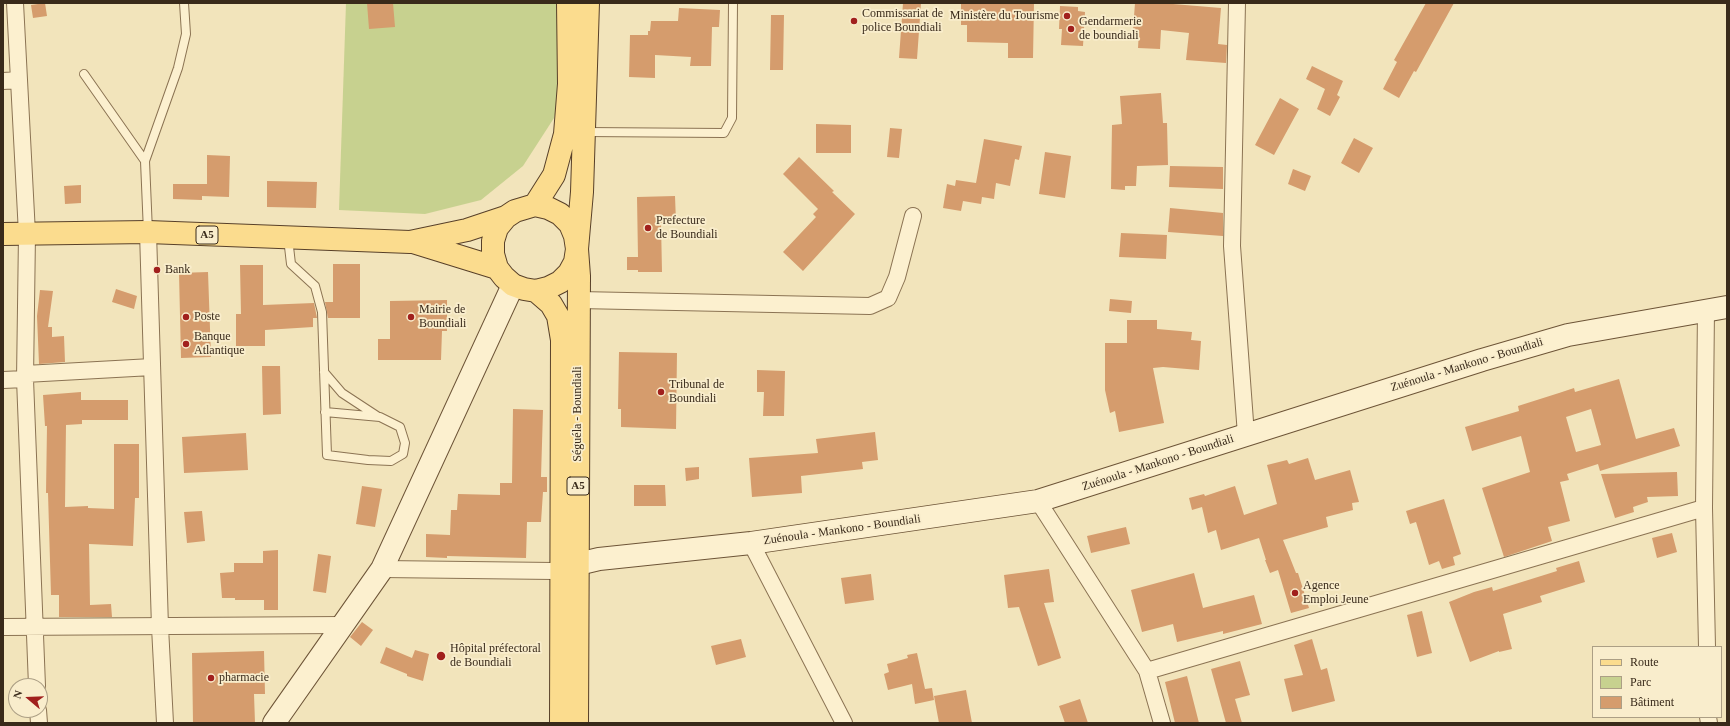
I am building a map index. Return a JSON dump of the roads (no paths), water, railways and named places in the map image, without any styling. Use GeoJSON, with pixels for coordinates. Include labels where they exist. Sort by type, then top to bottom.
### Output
{"type":"FeatureCollection","features":[{"type":"Feature","properties":{"kind":"main road"},"geometry":{"type":"LineString","coordinates":[[274,723],[382,569],[513,285],[497,268],[493,254],[493,241],[497,228],[506,217],[515,211],[535,205],[554,175],[565,134],[569,84],[568,3]]}},
{"type":"Feature","properties":{"kind":"main road"},"geometry":{"type":"LineString","coordinates":[[536,291],[548,288],[560,282],[575,262],[585,132],[588,3]]}},
{"type":"Feature","properties":{"kind":"main road","name":"Séguéla - Boundiali"},"geometry":{"type":"LineString","coordinates":[[535,205],[548,208],[560,214],[570,224],[575,236],[577,249],[579,300],[570,566],[561,723]]}},
{"type":"Feature","properties":{"kind":"main road","name":"A5"},"geometry":{"type":"LineString","coordinates":[[3,234],[148,232],[410,242],[467,230],[506,217]]}},
{"type":"Feature","properties":{"kind":"main road","name":"A5"},"geometry":{"type":"LineString","coordinates":[[410,242],[497,268]]}},
{"type":"Feature","properties":{"kind":"main road","name":"Séguéla - Boundiali"},"geometry":{"type":"LineString","coordinates":[[513,285],[536,291],[551,304],[558,316],[562,340],[577,723]]}},
{"type":"Feature","properties":{"kind":"main road","name":"Zuénoula - Mankono - Boundiali"},"geometry":{"type":"LineString","coordinates":[[570,566],[598,559],[751,543],[1038,501],[1482,360],[1568,335],[1717,308]]}},
{"type":"Feature","properties":{"kind":"street"},"geometry":{"type":"LineString","coordinates":[[15,3],[11,81],[27,234],[25,376],[37,678]]}},
{"type":"Feature","properties":{"kind":"street"},"geometry":{"type":"LineString","coordinates":[[1237,3],[1232,246],[1246,435]]}},
{"type":"Feature","properties":{"kind":"street"},"geometry":{"type":"LineString","coordinates":[[579,300],[870,306],[888,298],[897,277],[913,216]]}},
{"type":"Feature","properties":{"kind":"street"},"geometry":{"type":"LineString","coordinates":[[148,232],[160,627],[165,723]]}},
{"type":"Feature","properties":{"kind":"street"},"geometry":{"type":"LineString","coordinates":[[1707,646],[1704,508],[1717,308]]}},
{"type":"Feature","properties":{"kind":"street"},"geometry":{"type":"LineString","coordinates":[[3,380],[25,376],[152,367]]}},
{"type":"Feature","properties":{"kind":"street"},"geometry":{"type":"LineString","coordinates":[[1038,501],[1147,671],[1162,723]]}},
{"type":"Feature","properties":{"kind":"street"},"geometry":{"type":"LineString","coordinates":[[1147,671],[1704,508]]}},
{"type":"Feature","properties":{"kind":"street"},"geometry":{"type":"LineString","coordinates":[[751,543],[844,723]]}},
{"type":"Feature","properties":{"kind":"street"},"geometry":{"type":"LineString","coordinates":[[382,569],[554,571],[570,566]]}},
{"type":"Feature","properties":{"kind":"street"},"geometry":{"type":"LineString","coordinates":[[3,627],[343,625]]}},
{"type":"Feature","properties":{"kind":"lane"},"geometry":{"type":"LineString","coordinates":[[148,232],[145,161],[178,68],[186,34],[184,3]]}},
{"type":"Feature","properties":{"kind":"lane"},"geometry":{"type":"LineString","coordinates":[[585,132],[724,132],[732,118],[733,3]]}},
{"type":"Feature","properties":{"kind":"lane"},"geometry":{"type":"LineString","coordinates":[[84,74],[145,161]]}},
{"type":"Feature","properties":{"kind":"lane"},"geometry":{"type":"LineString","coordinates":[[288,237],[291,264],[315,286],[322,312],[325,412],[327,455],[391,461],[403,454],[405,443],[400,427],[380,417],[342,393],[324,372]]}},
{"type":"Feature","properties":{"kind":"lane"},"geometry":{"type":"LineString","coordinates":[[325,412],[380,417]]}},
{"type":"Feature","properties":{"kind":"place","name":"Ministère du Tourisme"},"geometry":{"type":"Point","coordinates":[1067,16]}},
{"type":"Feature","properties":{"kind":"place","name":"Commissariat de police Boundiali"},"geometry":{"type":"Point","coordinates":[854,21]}},
{"type":"Feature","properties":{"kind":"place","name":"Gendarmerie de boundiali"},"geometry":{"type":"Point","coordinates":[1071,29]}},
{"type":"Feature","properties":{"kind":"place","name":"Prefecture de Boundiali"},"geometry":{"type":"Point","coordinates":[648,228]}},
{"type":"Feature","properties":{"kind":"place","name":"Bank"},"geometry":{"type":"Point","coordinates":[157,270]}},
{"type":"Feature","properties":{"kind":"place","name":"Poste"},"geometry":{"type":"Point","coordinates":[186,317]}},
{"type":"Feature","properties":{"kind":"place","name":"Mairie de Boundiali"},"geometry":{"type":"Point","coordinates":[411,317]}},
{"type":"Feature","properties":{"kind":"place","name":"Banque Atlantique"},"geometry":{"type":"Point","coordinates":[186,344]}},
{"type":"Feature","properties":{"kind":"place","name":"Tribunal de Boundiali"},"geometry":{"type":"Point","coordinates":[661,392]}},
{"type":"Feature","properties":{"kind":"place","name":"Agence Emploi Jeune"},"geometry":{"type":"Point","coordinates":[1295,593]}},
{"type":"Feature","properties":{"kind":"place","name":"Hôpital préfectoral de Boundiali"},"geometry":{"type":"Point","coordinates":[441,656]}},
{"type":"Feature","properties":{"kind":"place","name":"pharmacie"},"geometry":{"type":"Point","coordinates":[211,678]}}]}
